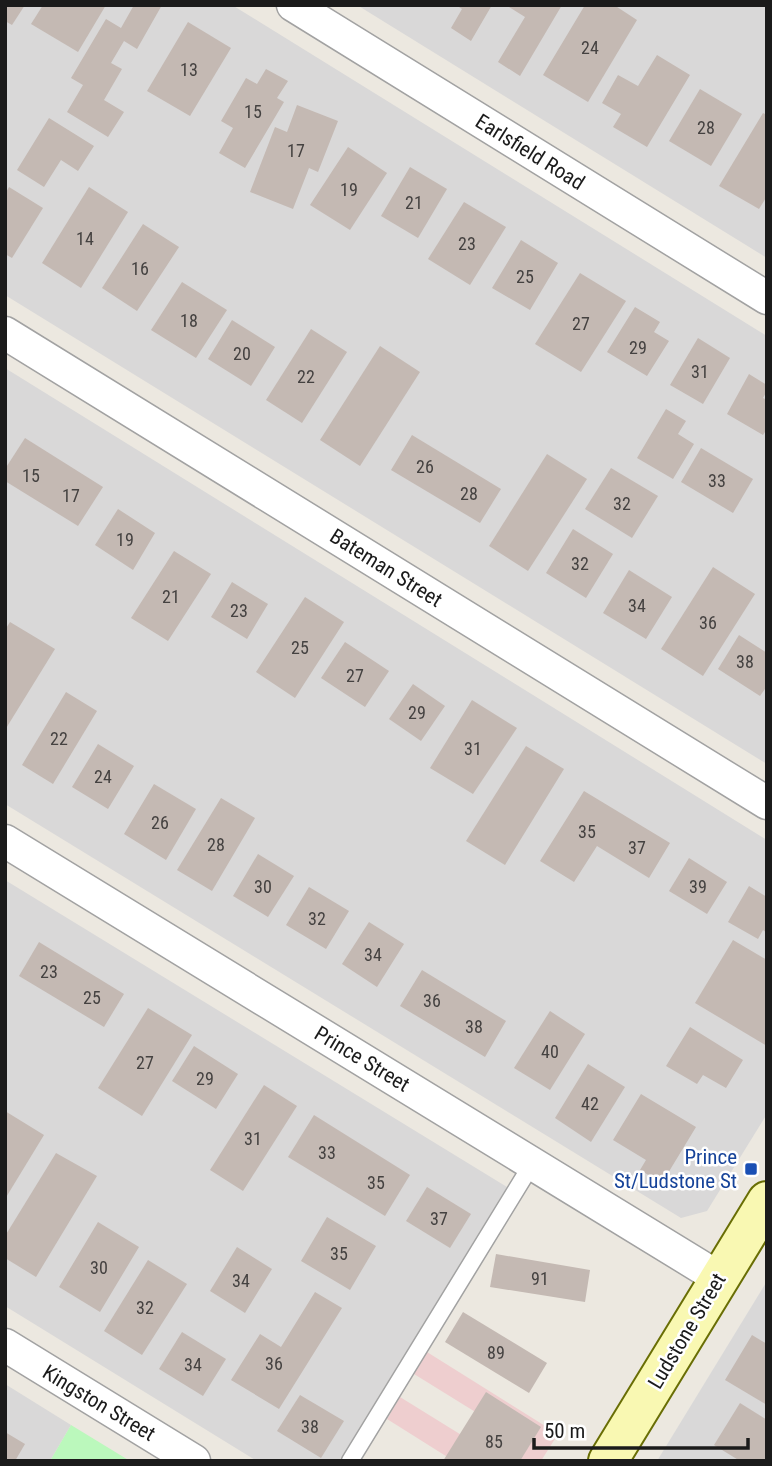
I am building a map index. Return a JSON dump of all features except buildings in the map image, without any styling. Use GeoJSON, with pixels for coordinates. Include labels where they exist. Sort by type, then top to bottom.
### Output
{"type":"FeatureCollection","features":[{"type":"Feature","properties":{"kind":"street","name":"Earlsfield Road"},"geometry":{"type":"LineString","coordinates":[[293,5],[767,298]]}},
{"type":"Feature","properties":{"kind":"street","name":"Bateman Street"},"geometry":{"type":"LineString","coordinates":[[5,333],[767,803]]}},
{"type":"Feature","properties":{"kind":"street","name":"Prince Street"},"geometry":{"type":"LineString","coordinates":[[5,841],[719,1278]]}},
{"type":"Feature","properties":{"kind":"street","name":"Ludstone Street"},"geometry":{"type":"LineString","coordinates":[[608,1461],[767,1201]]}},
{"type":"Feature","properties":{"kind":"street","name":"Kingston Street"},"geometry":{"type":"LineString","coordinates":[[5,1345],[194,1461]]}},
{"type":"Feature","properties":{"kind":"lane"},"geometry":{"type":"LineString","coordinates":[[350,1461],[533,1164]]}},
{"type":"Feature","properties":{"kind":"shaded area"},"geometry":{"type":"Polygon","coordinates":[[[5,5],[232,5],[767,336],[767,764],[5,295],[5,5]]]}},
{"type":"Feature","properties":{"kind":"shaded area"},"geometry":{"type":"Polygon","coordinates":[[[357,5],[767,5],[767,258],[357,5]]]}},
{"type":"Feature","properties":{"kind":"shaded area"},"geometry":{"type":"Polygon","coordinates":[[[5,368],[767,840],[767,1114],[707,1211],[681,1218],[5,804],[5,368]]]}},
{"type":"Feature","properties":{"kind":"shaded area"},"geometry":{"type":"Polygon","coordinates":[[[5,880],[507,1187],[339,1461],[257,1461],[5,1306],[5,880]]]}},
{"type":"Feature","properties":{"kind":"shaded area"},"geometry":{"type":"Polygon","coordinates":[[[767,1281],[767,1461],[657,1461],[767,1281]]]}},
{"type":"Feature","properties":{"kind":"shaded area"},"geometry":{"type":"Polygon","coordinates":[[[427,1352],[558,1434],[541,1461],[448,1461],[449,1458],[387,1419],[400,1397],[463,1436],[477,1413],[414,1374],[427,1352]]]}},
{"type":"Feature","properties":{"kind":"shaded area"},"geometry":{"type":"Polygon","coordinates":[[[5,1384],[71,1425],[50,1461],[5,1461],[5,1384]]]}},
{"type":"Feature","properties":{"kind":"green space"},"geometry":{"type":"Polygon","coordinates":[[[71,1425],[130,1461],[50,1461],[71,1425]]]}},
{"type":"Feature","properties":{"kind":"place","name":"Prince St/Ludstone St"},"geometry":{"type":"Point","coordinates":[751,1169]}}]}
